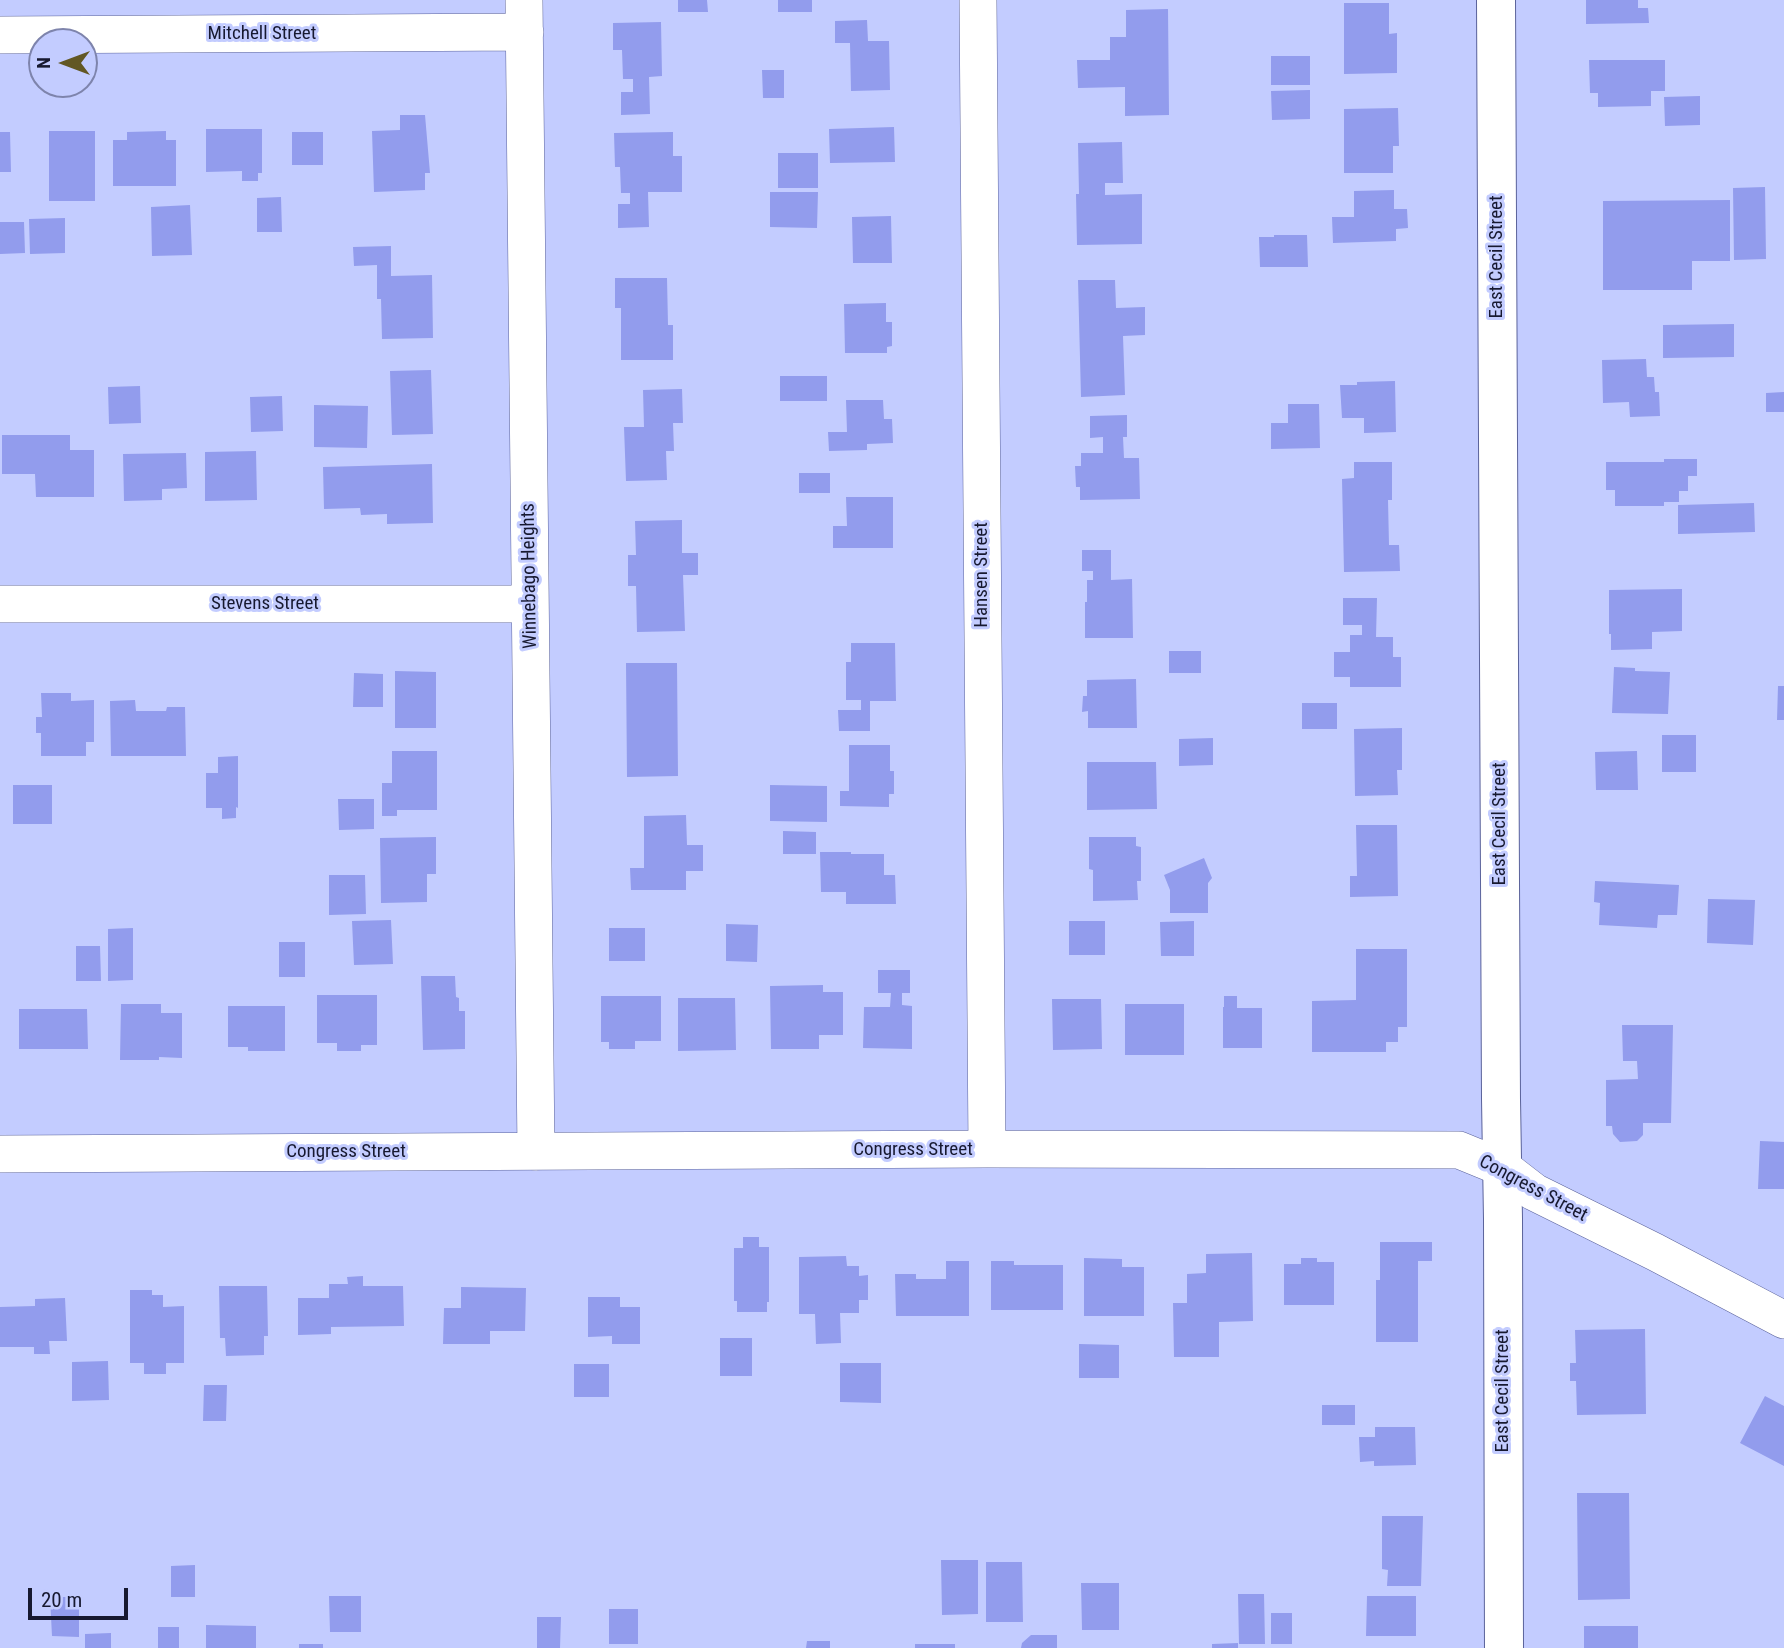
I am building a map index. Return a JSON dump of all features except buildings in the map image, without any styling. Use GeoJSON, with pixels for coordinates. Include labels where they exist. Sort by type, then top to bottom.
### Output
{"type":"FeatureCollection","features":[{"type":"Feature","properties":{"kind":"main road","name":"East Cecil Street"},"geometry":{"type":"LineString","coordinates":[[1496,0],[1504,1648]]}},
{"type":"Feature","properties":{"kind":"street","name":"Hansen Street"},"geometry":{"type":"LineString","coordinates":[[978,0],[987,1149]]}},
{"type":"Feature","properties":{"kind":"street","name":"Mitchell Street"},"geometry":{"type":"LineString","coordinates":[[0,35],[525,16]]}},
{"type":"Feature","properties":{"kind":"street","name":"Winnebago Heights"},"geometry":{"type":"LineString","coordinates":[[525,16],[536,1152]]}},
{"type":"Feature","properties":{"kind":"street","name":"Stevens Street"},"geometry":{"type":"LineString","coordinates":[[0,604],[530,604]]}},
{"type":"Feature","properties":{"kind":"street","name":"Congress Street"},"geometry":{"type":"LineString","coordinates":[[0,1154],[987,1149],[1459,1150],[1503,1168],[1534,1192],[1656,1252],[1784,1320]]}}]}
